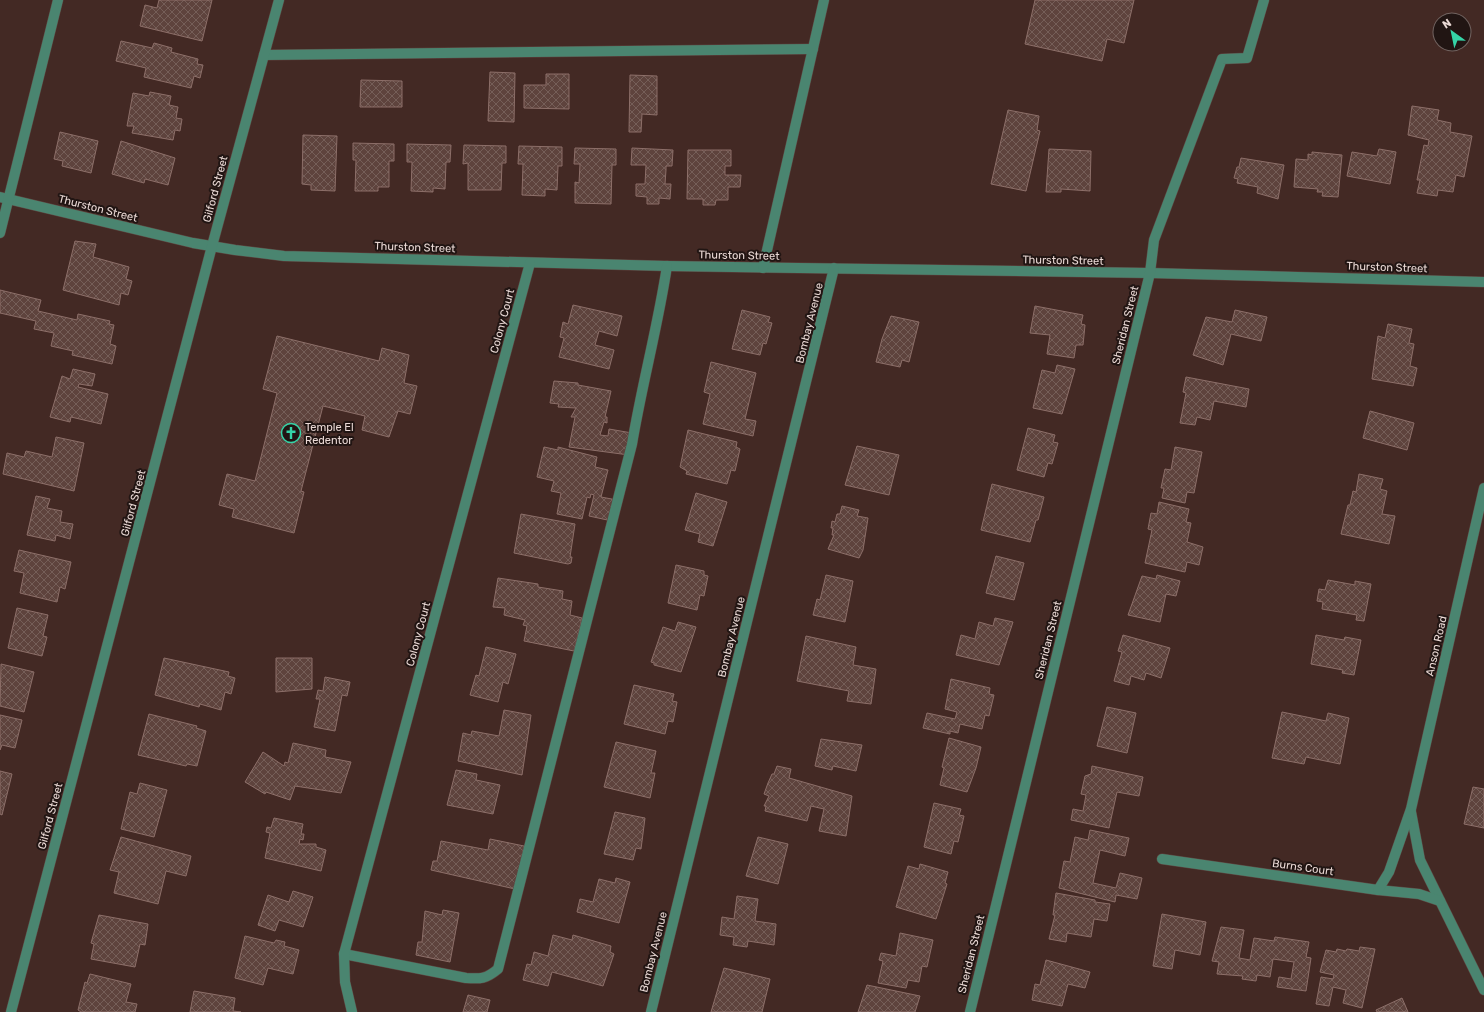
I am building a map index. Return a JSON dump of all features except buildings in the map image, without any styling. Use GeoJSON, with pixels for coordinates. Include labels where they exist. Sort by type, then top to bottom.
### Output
{"type":"FeatureCollection","features":[{"type":"Feature","properties":{"kind":"street"},"geometry":{"type":"LineString","coordinates":[[0,233],[4,198],[58,0]]}},
{"type":"Feature","properties":{"kind":"street","name":"Gilford Street"},"geometry":{"type":"LineString","coordinates":[[11,1012],[212,246],[279,0]]}},
{"type":"Feature","properties":{"kind":"street"},"geometry":{"type":"LineString","coordinates":[[763,268],[824,0]]}},
{"type":"Feature","properties":{"kind":"street","name":"Sheridan Street"},"geometry":{"type":"LineString","coordinates":[[970,1012],[1150,273],[1154,240],[1222,60],[1247,58],[1264,0]]}},
{"type":"Feature","properties":{"kind":"street"},"geometry":{"type":"LineString","coordinates":[[264,55],[813,49]]}},
{"type":"Feature","properties":{"kind":"street","name":"Thurston Street"},"geometry":{"type":"LineString","coordinates":[[4,198],[185,241],[284,256],[763,268],[1150,273],[1484,282]]}},
{"type":"Feature","properties":{"kind":"street","name":"Colony Court"},"geometry":{"type":"LineString","coordinates":[[352,1012],[345,982],[344,954],[530,263]]}},
{"type":"Feature","properties":{"kind":"street"},"geometry":{"type":"LineString","coordinates":[[344,954],[466,978],[480,979],[490,976],[498,969],[632,444],[640,395],[657,324],[667,266]]}},
{"type":"Feature","properties":{"kind":"street","name":"Bombay Avenue"},"geometry":{"type":"LineString","coordinates":[[651,1012],[834,268]]}},
{"type":"Feature","properties":{"kind":"street","name":"Anson Road"},"geometry":{"type":"LineString","coordinates":[[1378,890],[1388,872],[1411,810],[1484,488]]}},
{"type":"Feature","properties":{"kind":"street","name":"Anson Road"},"geometry":{"type":"LineString","coordinates":[[1411,810],[1420,860],[1484,990]]}},
{"type":"Feature","properties":{"kind":"street","name":"Burns Court"},"geometry":{"type":"LineString","coordinates":[[1162,859],[1378,890],[1418,894],[1440,901]]}},
{"type":"Feature","properties":{"kind":"place","name":"Temple El Redentor"},"geometry":{"type":"Point","coordinates":[291,433]}}]}
